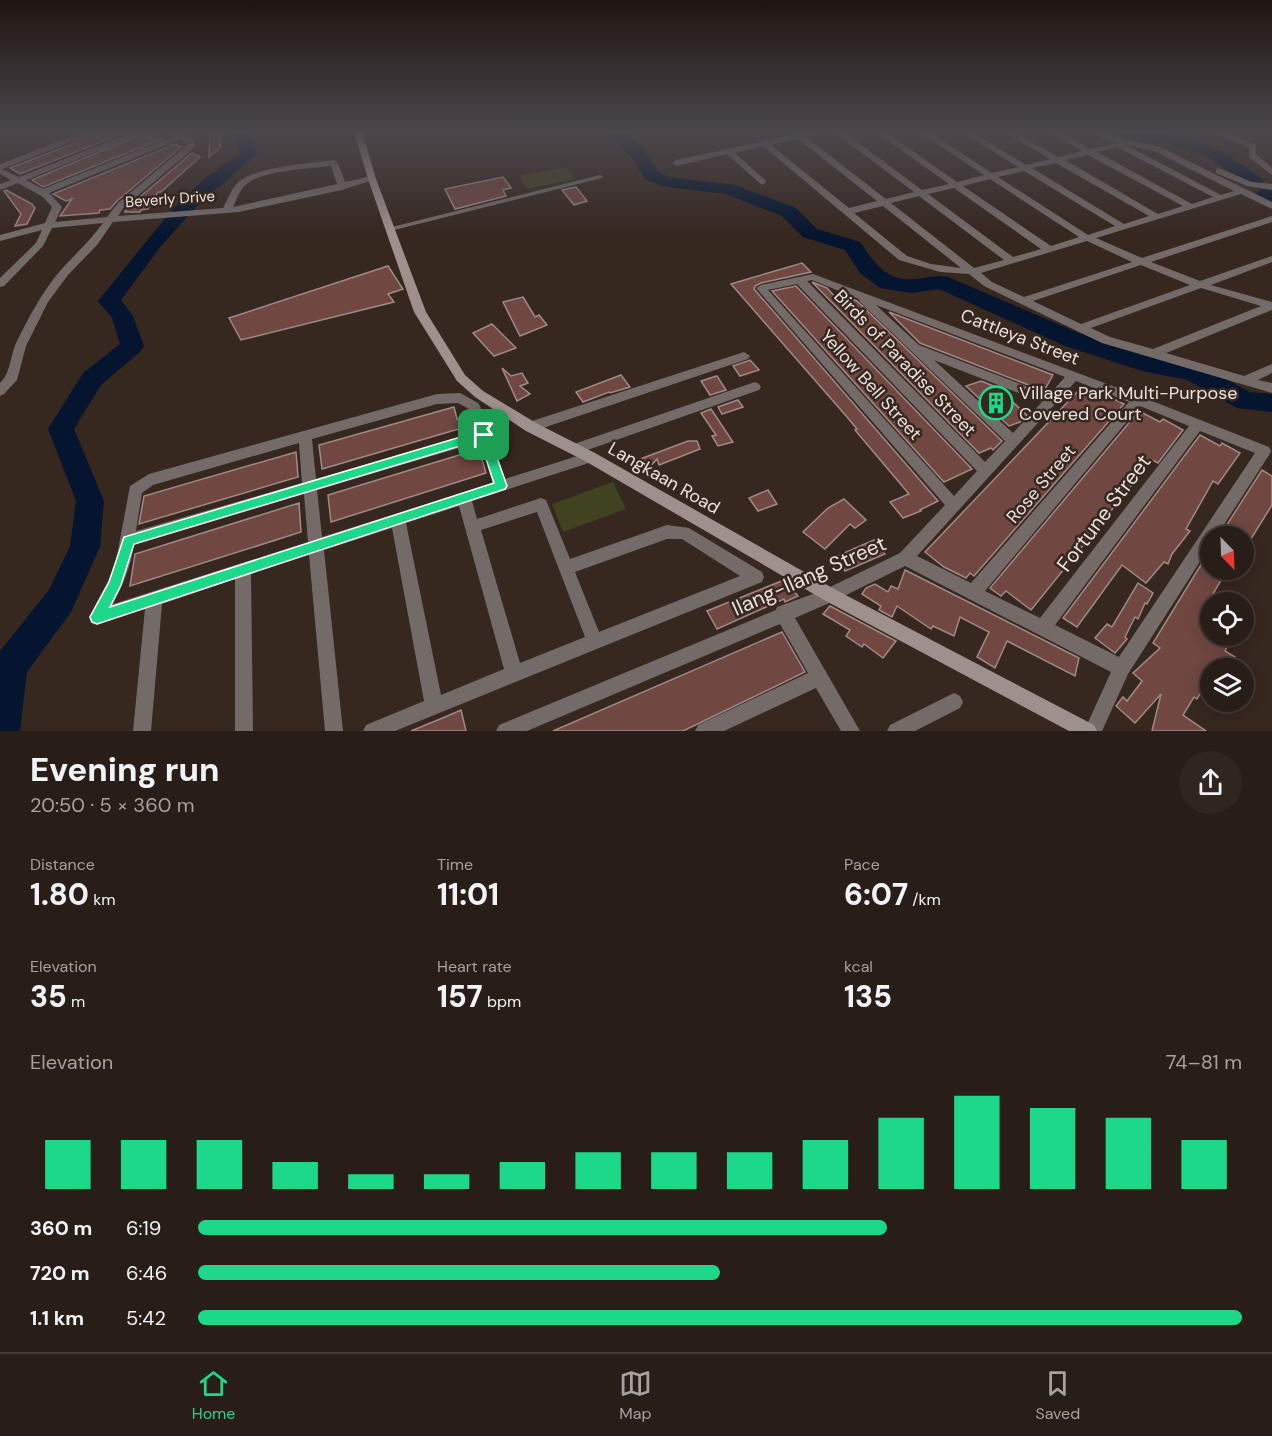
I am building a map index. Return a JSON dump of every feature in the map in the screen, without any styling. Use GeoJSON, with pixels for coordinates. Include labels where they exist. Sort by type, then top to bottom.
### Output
{"type":"FeatureCollection","features":[{"type":"Feature","properties":{"kind":"street"},"geometry":{"type":"LineString","coordinates":[[0,188],[55,166]]}},
{"type":"Feature","properties":{"kind":"street"},"geometry":{"type":"LineString","coordinates":[[42,193],[103,166]]}},
{"type":"Feature","properties":{"kind":"street"},"geometry":{"type":"LineString","coordinates":[[0,391],[11,380],[20,346],[43,301],[64,273],[94,243],[121,205],[168,166]]}},
{"type":"Feature","properties":{"kind":"street"},"geometry":{"type":"LineString","coordinates":[[226,210],[243,182],[250,178],[315,166]]}},
{"type":"Feature","properties":{"kind":"street"},"geometry":{"type":"LineString","coordinates":[[335,166],[342,187]]}},
{"type":"Feature","properties":{"kind":"street","name":"Langkaan Road"},"geometry":{"type":"LineString","coordinates":[[368,166],[420,312],[461,378],[479,394],[531,427],[583,453],[830,594],[1088,731]]}},
{"type":"Feature","properties":{"kind":"street"},"geometry":{"type":"LineString","coordinates":[[745,166],[762,182]]}},
{"type":"Feature","properties":{"kind":"street"},"geometry":{"type":"LineString","coordinates":[[791,166],[903,258],[929,268],[953,272],[970,271],[1012,261],[1243,191]]}},
{"type":"Feature","properties":{"kind":"street"},"geometry":{"type":"LineString","coordinates":[[838,166],[988,284],[1106,340],[1272,388]]}},
{"type":"Feature","properties":{"kind":"street"},"geometry":{"type":"LineString","coordinates":[[884,166],[1012,261]]}},
{"type":"Feature","properties":{"kind":"street"},"geometry":{"type":"LineString","coordinates":[[929,166],[1050,250]]}},
{"type":"Feature","properties":{"kind":"street"},"geometry":{"type":"LineString","coordinates":[[975,166],[1087,238],[1199,285],[1272,306]]}},
{"type":"Feature","properties":{"kind":"street"},"geometry":{"type":"LineString","coordinates":[[1021,166],[1124,227]]}},
{"type":"Feature","properties":{"kind":"street"},"geometry":{"type":"LineString","coordinates":[[845,212],[1032,166]]}},
{"type":"Feature","properties":{"kind":"street"},"geometry":{"type":"LineString","coordinates":[[1068,166],[1157,217]]}},
{"type":"Feature","properties":{"kind":"street"},"geometry":{"type":"LineString","coordinates":[[1116,166],[1191,207]]}},
{"type":"Feature","properties":{"kind":"street"},"geometry":{"type":"LineString","coordinates":[[1160,166],[1221,198]]}},
{"type":"Feature","properties":{"kind":"street"},"geometry":{"type":"LineString","coordinates":[[1193,166],[1272,206]]}},
{"type":"Feature","properties":{"kind":"street"},"geometry":{"type":"LineString","coordinates":[[1209,166],[1250,184],[1272,187]]}},
{"type":"Feature","properties":{"kind":"street"},"geometry":{"type":"LineString","coordinates":[[0,169],[42,193],[57,207],[40,244],[2,278]]}},
{"type":"Feature","properties":{"kind":"street","name":"Beverly Drive"},"geometry":{"type":"LineString","coordinates":[[0,238],[50,225],[226,210],[342,187],[347,189],[373,182]]}},
{"type":"Feature","properties":{"kind":"street"},"geometry":{"type":"LineString","coordinates":[[1023,301],[1272,219]]}},
{"type":"Feature","properties":{"kind":"street"},"geometry":{"type":"LineString","coordinates":[[1082,328],[1272,259]]}},
{"type":"Feature","properties":{"kind":"street","name":"Cattleya Street"},"geometry":{"type":"LineString","coordinates":[[761,288],[799,279],[821,278],[859,295],[1138,400],[1264,451],[1122,668]]}},
{"type":"Feature","properties":{"kind":"street","name":"Birds of Paradise Street"},"geometry":{"type":"LineString","coordinates":[[799,279],[986,472]]}},
{"type":"Feature","properties":{"kind":"street","name":"Yellow Bell Street"},"geometry":{"type":"LineString","coordinates":[[761,288],[954,506]]}},
{"type":"Feature","properties":{"kind":"street"},"geometry":{"type":"LineString","coordinates":[[859,295],[1014,442]]}},
{"type":"Feature","properties":{"kind":"street"},"geometry":{"type":"LineString","coordinates":[[1155,353],[1272,306]]}},
{"type":"Feature","properties":{"kind":"street"},"geometry":{"type":"LineString","coordinates":[[913,346],[1052,401]]}},
{"type":"Feature","properties":{"kind":"street"},"geometry":{"type":"LineString","coordinates":[[531,427],[744,356]]}},
{"type":"Feature","properties":{"kind":"street"},"geometry":{"type":"LineString","coordinates":[[1246,380],[1272,369]]}},
{"type":"Feature","properties":{"kind":"street","name":"Ilang-Ilang Street"},"geometry":{"type":"LineString","coordinates":[[505,731],[830,594],[905,558],[1073,377]]}},
{"type":"Feature","properties":{"kind":"street"},"geometry":{"type":"LineString","coordinates":[[501,486],[474,406],[460,398],[437,399],[140,484],[135,490],[124,561],[115,585],[97,617],[501,486],[755,387]]}},
{"type":"Feature","properties":{"kind":"street","name":"Rose Street"},"geometry":{"type":"LineString","coordinates":[[974,592],[1138,400]]}},
{"type":"Feature","properties":{"kind":"street","name":"Fortune Street"},"geometry":{"type":"LineString","coordinates":[[1043,628],[1198,424]]}},
{"type":"Feature","properties":{"kind":"street"},"geometry":{"type":"LineString","coordinates":[[129,540],[484,435]]}},
{"type":"Feature","properties":{"kind":"street"},"geometry":{"type":"LineString","coordinates":[[305,437],[334,731]]}},
{"type":"Feature","properties":{"kind":"street"},"geometry":{"type":"LineString","coordinates":[[464,497],[514,674]]}},
{"type":"Feature","properties":{"kind":"street"},"geometry":{"type":"LineString","coordinates":[[472,527],[541,504],[596,642]]}},
{"type":"Feature","properties":{"kind":"street"},"geometry":{"type":"LineString","coordinates":[[398,519],[434,706]]}},
{"type":"Feature","properties":{"kind":"street"},"geometry":{"type":"LineString","coordinates":[[372,731],[756,577],[684,533],[667,532],[566,568]]}},
{"type":"Feature","properties":{"kind":"street"},"geometry":{"type":"LineString","coordinates":[[905,558],[1122,668],[1094,731]]}},
{"type":"Feature","properties":{"kind":"street"},"geometry":{"type":"LineString","coordinates":[[243,570],[244,731]]}},
{"type":"Feature","properties":{"kind":"street"},"geometry":{"type":"LineString","coordinates":[[142,731],[154,599]]}},
{"type":"Feature","properties":{"kind":"street"},"geometry":{"type":"LineString","coordinates":[[783,613],[851,731]]}},
{"type":"Feature","properties":{"kind":"street"},"geometry":{"type":"LineString","coordinates":[[704,731],[820,677]]}},
{"type":"Feature","properties":{"kind":"street"},"geometry":{"type":"LineString","coordinates":[[896,731],[954,702]]}},
{"type":"Feature","properties":{"kind":"lane"},"geometry":{"type":"LineString","coordinates":[[390,229],[600,177]]}},
{"type":"Feature","properties":{"kind":"green space"},"geometry":{"type":"Polygon","coordinates":[[[566,167],[575,179],[527,189],[519,176],[566,167]]]}},
{"type":"Feature","properties":{"kind":"green space"},"geometry":{"type":"Polygon","coordinates":[[[613,482],[626,509],[563,532],[552,504],[613,482]]]}},
{"type":"Feature","properties":{"kind":"building"},"geometry":{"type":"Polygon","coordinates":[[[15,166],[40,166],[20,174],[10,168],[15,166]]]}},
{"type":"Feature","properties":{"kind":"building"},"geometry":{"type":"Polygon","coordinates":[[[65,166],[95,166],[43,187],[32,180],[65,166]]]}},
{"type":"Feature","properties":{"kind":"building"},"geometry":{"type":"Polygon","coordinates":[[[121,166],[158,166],[110,209],[100,210],[99,213],[60,216],[72,199],[66,201],[53,194],[121,166]]]}},
{"type":"Feature","properties":{"kind":"building"},"geometry":{"type":"Polygon","coordinates":[[[177,166],[190,166],[161,192],[158,192],[148,209],[140,212],[125,212],[177,166]]]}},
{"type":"Feature","properties":{"kind":"building"},"geometry":{"type":"Polygon","coordinates":[[[503,177],[511,188],[503,190],[506,196],[455,209],[445,189],[503,177]]]}},
{"type":"Feature","properties":{"kind":"building"},"geometry":{"type":"Polygon","coordinates":[[[576,187],[587,201],[574,205],[562,190],[576,187]]]}},
{"type":"Feature","properties":{"kind":"building"},"geometry":{"type":"Polygon","coordinates":[[[4,191],[32,204],[35,208],[27,224],[15,226],[21,214],[4,191]]]}},
{"type":"Feature","properties":{"kind":"building"},"geometry":{"type":"Polygon","coordinates":[[[802,263],[811,272],[761,283],[754,289],[938,501],[921,511],[903,518],[890,502],[909,494],[855,430],[857,429],[847,417],[731,284],[802,263]]]}},
{"type":"Feature","properties":{"kind":"building"},"geometry":{"type":"Polygon","coordinates":[[[388,266],[403,289],[388,294],[394,302],[241,340],[229,318],[388,266]]]}},
{"type":"Feature","properties":{"kind":"building"},"geometry":{"type":"Polygon","coordinates":[[[812,282],[827,288],[836,298],[844,296],[857,301],[1002,441],[993,450],[991,448],[979,453],[812,282]]]}},
{"type":"Feature","properties":{"kind":"building"},"geometry":{"type":"Polygon","coordinates":[[[796,286],[972,469],[944,482],[772,291],[796,286]]]}},
{"type":"Feature","properties":{"kind":"building"},"geometry":{"type":"Polygon","coordinates":[[[523,297],[535,317],[539,315],[547,325],[520,336],[503,302],[523,297]]]}},
{"type":"Feature","properties":{"kind":"building"},"geometry":{"type":"Polygon","coordinates":[[[889,312],[1053,375],[1044,391],[920,343],[889,312]]]}},
{"type":"Feature","properties":{"kind":"building"},"geometry":{"type":"Polygon","coordinates":[[[492,324],[516,348],[494,356],[473,333],[492,324]]]}},
{"type":"Feature","properties":{"kind":"building"},"geometry":{"type":"Polygon","coordinates":[[[750,360],[759,370],[740,376],[733,366],[750,360]]]}},
{"type":"Feature","properties":{"kind":"building"},"geometry":{"type":"Polygon","coordinates":[[[502,368],[511,376],[522,373],[528,383],[520,386],[530,394],[517,401],[502,368]]]}},
{"type":"Feature","properties":{"kind":"building"},"geometry":{"type":"Polygon","coordinates":[[[621,375],[630,387],[583,402],[576,392],[621,375]]]}},
{"type":"Feature","properties":{"kind":"building"},"geometry":{"type":"Polygon","coordinates":[[[717,376],[726,390],[710,395],[701,381],[717,376]]]}},
{"type":"Feature","properties":{"kind":"building","name":"Village Park Multi-Purpose Covered Court"},"geometry":{"type":"Polygon","coordinates":[[[981,381],[996,387],[1027,415],[1020,422],[1009,426],[966,386],[981,381]]]}},
{"type":"Feature","properties":{"kind":"building"},"geometry":{"type":"Polygon","coordinates":[[[1081,388],[1100,398],[1108,396],[1124,404],[974,576],[970,573],[966,578],[944,567],[925,552],[1081,388]]]}},
{"type":"Feature","properties":{"kind":"building"},"geometry":{"type":"Polygon","coordinates":[[[738,400],[743,407],[722,414],[718,407],[738,400]]]}},
{"type":"Feature","properties":{"kind":"building"},"geometry":{"type":"Polygon","coordinates":[[[454,407],[457,419],[466,416],[469,426],[322,469],[319,445],[454,407]]]}},
{"type":"Feature","properties":{"kind":"building"},"geometry":{"type":"Polygon","coordinates":[[[711,409],[733,442],[718,446],[712,436],[716,435],[701,413],[711,409]]]}},
{"type":"Feature","properties":{"kind":"building"},"geometry":{"type":"Polygon","coordinates":[[[1139,411],[1160,422],[1163,419],[1183,430],[1158,463],[1152,460],[1031,610],[1006,591],[1001,596],[990,588],[1139,411]]]}},
{"type":"Feature","properties":{"kind":"building"},"geometry":{"type":"Polygon","coordinates":[[[1200,435],[1220,446],[1222,443],[1240,453],[1218,484],[1213,481],[1186,529],[1190,531],[1172,554],[1168,564],[1164,562],[1146,583],[1122,565],[1077,627],[1063,618],[1200,435]]]}},
{"type":"Feature","properties":{"kind":"building"},"geometry":{"type":"Polygon","coordinates":[[[688,441],[697,441],[700,449],[659,465],[657,459],[643,474],[630,467],[635,461],[688,441]]]}},
{"type":"Feature","properties":{"kind":"building"},"geometry":{"type":"Polygon","coordinates":[[[479,449],[486,473],[331,522],[328,495],[479,449]]]}},
{"type":"Feature","properties":{"kind":"building"},"geometry":{"type":"Polygon","coordinates":[[[296,452],[298,477],[139,524],[144,496],[296,452]]]}},
{"type":"Feature","properties":{"kind":"building"},"geometry":{"type":"Polygon","coordinates":[[[1262,470],[1272,476],[1272,505],[1254,534],[1254,526],[1226,526],[1262,470]]]}},
{"type":"Feature","properties":{"kind":"building"},"geometry":{"type":"Polygon","coordinates":[[[768,490],[777,504],[758,511],[749,498],[768,490]]]}},
{"type":"Feature","properties":{"kind":"building"},"geometry":{"type":"Polygon","coordinates":[[[844,499],[866,520],[855,528],[850,524],[825,549],[803,532],[828,508],[844,499]]]}},
{"type":"Feature","properties":{"kind":"building"},"geometry":{"type":"Polygon","coordinates":[[[299,503],[301,532],[130,586],[135,554],[299,503]]]}},
{"type":"Feature","properties":{"kind":"building"},"geometry":{"type":"Polygon","coordinates":[[[874,540],[885,554],[845,571],[835,557],[874,540]]]}},
{"type":"Feature","properties":{"kind":"building"},"geometry":{"type":"Polygon","coordinates":[[[1200,566],[1200,580],[1221,580],[1214,592],[1200,592],[1200,646],[1228,646],[1225,651],[1235,657],[1200,658],[1200,694],[1197,699],[1194,697],[1183,715],[1206,731],[1152,731],[1161,694],[1135,723],[1116,706],[1123,697],[1127,701],[1142,681],[1133,673],[1160,648],[1153,643],[1200,566]]]}},
{"type":"Feature","properties":{"kind":"building"},"geometry":{"type":"Polygon","coordinates":[[[905,570],[1079,658],[1075,676],[1007,641],[995,668],[977,657],[989,632],[960,617],[954,636],[933,626],[931,629],[897,606],[892,617],[879,610],[881,606],[862,594],[866,588],[875,584],[888,592],[891,586],[898,589],[905,570]]]}},
{"type":"Feature","properties":{"kind":"building"},"geometry":{"type":"Polygon","coordinates":[[[784,580],[798,596],[785,602],[784,599],[717,629],[707,611],[784,580]]]}},
{"type":"Feature","properties":{"kind":"building"},"geometry":{"type":"Polygon","coordinates":[[[1138,583],[1153,593],[1147,604],[1145,603],[1138,619],[1135,617],[1125,637],[1127,639],[1115,653],[1095,638],[1107,624],[1112,627],[1138,583]]]}},
{"type":"Feature","properties":{"kind":"building"},"geometry":{"type":"Polygon","coordinates":[[[830,606],[896,641],[883,658],[864,644],[862,647],[846,636],[850,630],[823,614],[830,606]]]}},
{"type":"Feature","properties":{"kind":"building"},"geometry":{"type":"Polygon","coordinates":[[[782,632],[805,672],[683,731],[553,731],[782,632]]]}},
{"type":"Feature","properties":{"kind":"building"},"geometry":{"type":"Polygon","coordinates":[[[461,710],[466,731],[411,731],[445,717],[461,710]]]}},
{"type":"Feature","properties":{"kind":"waterway"},"geometry":{"type":"LineString","coordinates":[[2,731],[10,666],[60,601],[85,547],[90,501],[61,429],[92,379],[132,346],[122,316],[109,301],[178,214],[209,183],[233,166]]}},
{"type":"Feature","properties":{"kind":"waterway"},"geometry":{"type":"LineString","coordinates":[[646,166],[652,176],[666,182],[729,189],[789,212],[810,233],[853,246],[867,269],[887,283],[912,286],[941,282],[1073,340],[1142,363],[1193,373],[1246,401],[1272,403]]}},
{"type":"Feature","properties":{"kind":"waterway"},"geometry":{"type":"LineString","coordinates":[[1233,166],[1254,181]]}},
{"type":"Feature","properties":{"kind":"waterway"},"geometry":{"type":"LineString","coordinates":[[1265,194],[1272,197]]}},
{"type":"Feature","properties":{"kind":"place","name":"Village Park Multi-Purpose Covered Court"},"geometry":{"type":"Point","coordinates":[996,403]}},
{"type":"Feature","properties":{"kind":"route"},"geometry":{"type":"LineString","coordinates":[[484,435],[501,486],[97,617],[115,585],[129,540],[484,435]]}}]}
